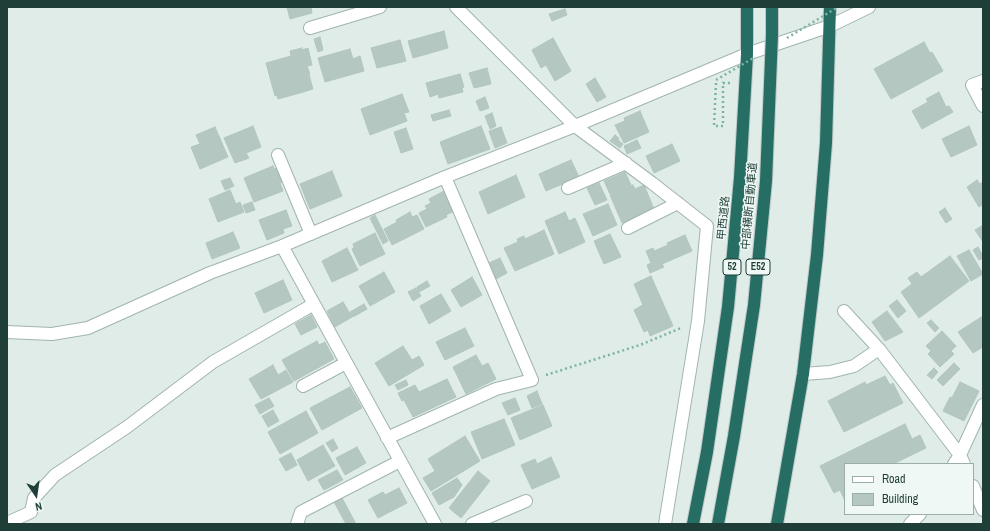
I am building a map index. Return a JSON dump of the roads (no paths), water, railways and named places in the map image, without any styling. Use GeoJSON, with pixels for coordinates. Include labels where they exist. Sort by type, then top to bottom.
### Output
{"type":"FeatureCollection","features":[{"type":"Feature","properties":{"kind":"highway","name":"甲西道路"},"geometry":{"type":"LineString","coordinates":[[692,524],[707,452],[728,307],[740,178],[747,54],[747,7]]}},
{"type":"Feature","properties":{"kind":"highway","name":"中部横断自動車道"},"geometry":{"type":"LineString","coordinates":[[718,524],[734,436],[754,305],[766,181],[772,7]]}},
{"type":"Feature","properties":{"kind":"highway"},"geometry":{"type":"LineString","coordinates":[[777,524],[804,374],[819,232],[826,143],[830,7]]}},
{"type":"Feature","properties":{"kind":"street"},"geometry":{"type":"LineString","coordinates":[[310,28],[380,7]]}},
{"type":"Feature","properties":{"kind":"street"},"geometry":{"type":"LineString","coordinates":[[456,7],[575,126],[626,163],[707,226],[698,321],[665,524]]}},
{"type":"Feature","properties":{"kind":"street"},"geometry":{"type":"LineString","coordinates":[[7,332],[52,334],[88,328],[210,273],[282,246],[445,177],[575,126],[747,54],[830,26],[869,7]]}},
{"type":"Feature","properties":{"kind":"street"},"geometry":{"type":"LineString","coordinates":[[983,80],[972,85],[983,106]]}},
{"type":"Feature","properties":{"kind":"street"},"geometry":{"type":"LineString","coordinates":[[278,155],[311,234]]}},
{"type":"Feature","properties":{"kind":"street"},"geometry":{"type":"LineString","coordinates":[[568,188],[626,163]]}},
{"type":"Feature","properties":{"kind":"street"},"geometry":{"type":"LineString","coordinates":[[387,438],[496,388],[532,380],[445,177]]}},
{"type":"Feature","properties":{"kind":"street"},"geometry":{"type":"LineString","coordinates":[[628,228],[678,203]]}},
{"type":"Feature","properties":{"kind":"street"},"geometry":{"type":"LineString","coordinates":[[282,246],[435,524]]}},
{"type":"Feature","properties":{"kind":"street"},"geometry":{"type":"LineString","coordinates":[[7,523],[31,512],[34,498],[55,474],[127,427],[213,362],[314,304]]}},
{"type":"Feature","properties":{"kind":"street"},"geometry":{"type":"LineString","coordinates":[[844,311],[879,349],[959,461]]}},
{"type":"Feature","properties":{"kind":"street"},"geometry":{"type":"LineString","coordinates":[[804,374],[830,372],[854,366],[879,349]]}},
{"type":"Feature","properties":{"kind":"street"},"geometry":{"type":"LineString","coordinates":[[303,386],[346,363]]}},
{"type":"Feature","properties":{"kind":"street"},"geometry":{"type":"LineString","coordinates":[[959,461],[983,405]]}},
{"type":"Feature","properties":{"kind":"street"},"geometry":{"type":"LineString","coordinates":[[297,524],[301,512],[400,461]]}},
{"type":"Feature","properties":{"kind":"street"},"geometry":{"type":"LineString","coordinates":[[974,488],[983,510]]}},
{"type":"Feature","properties":{"kind":"street"},"geometry":{"type":"LineString","coordinates":[[472,524],[526,501]]}},
{"type":"Feature","properties":{"kind":"street"},"geometry":{"type":"LineString","coordinates":[[910,524],[919,515]]}}]}
